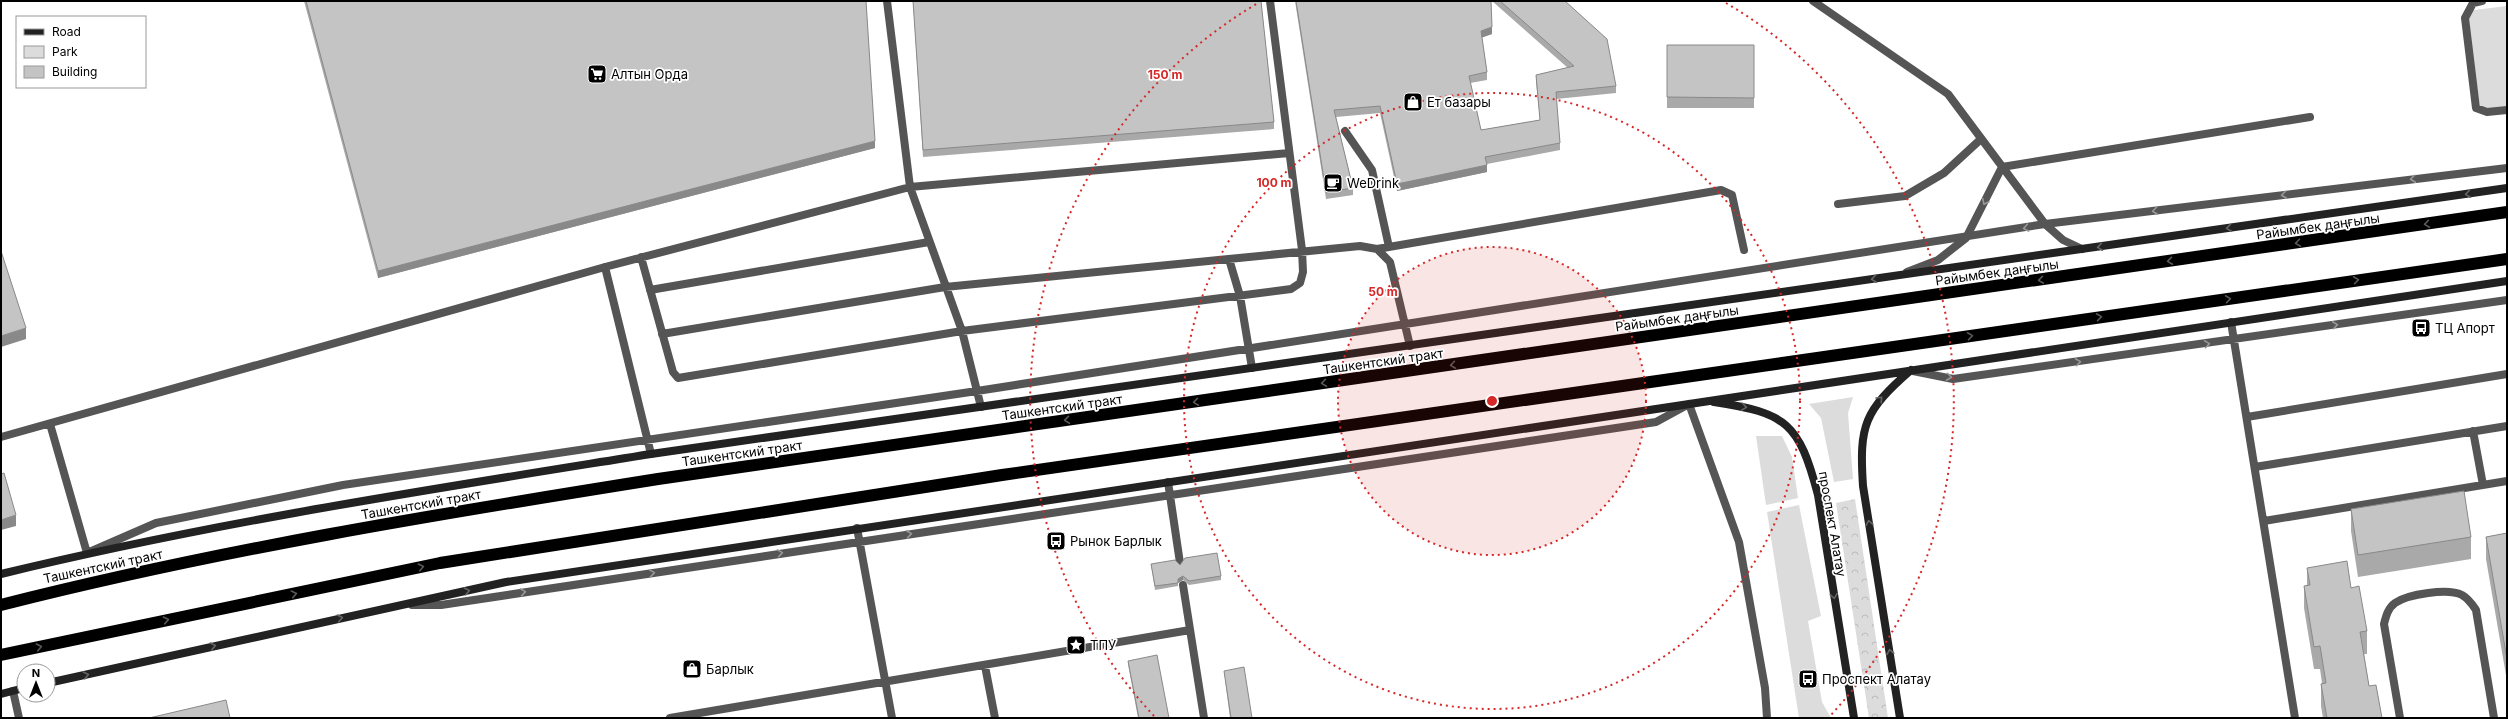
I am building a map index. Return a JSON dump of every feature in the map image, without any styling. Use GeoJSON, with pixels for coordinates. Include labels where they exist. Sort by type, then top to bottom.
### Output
{"type":"FeatureCollection","features":[{"type":"Feature","properties":{"kind":"highway","name":"Райымбек даңғылы"},"geometry":{"type":"LineString","coordinates":[[1492,359],[2507,212]]}},
{"type":"Feature","properties":{"kind":"highway"},"geometry":{"type":"LineString","coordinates":[[1,655],[448,562],[1002,475],[2507,259]]}},
{"type":"Feature","properties":{"kind":"highway","name":"Ташкентский тракт"},"geometry":{"type":"LineString","coordinates":[[1,605],[96,580],[421,517],[665,478],[1492,359]]}},
{"type":"Feature","properties":{"kind":"main road"},"geometry":{"type":"LineString","coordinates":[[1,574],[87,553],[378,498],[650,454],[2507,188]]}},
{"type":"Feature","properties":{"kind":"main road"},"geometry":{"type":"LineString","coordinates":[[56,681],[506,582],[2507,281]]}},
{"type":"Feature","properties":{"kind":"main road"},"geometry":{"type":"LineString","coordinates":[[1900,718],[1863,486],[1861,453],[1865,426],[1876,403],[1911,370]]}},
{"type":"Feature","properties":{"kind":"main road","name":"проспект Алатау"},"geometry":{"type":"LineString","coordinates":[[1705,401],[1751,408],[1779,419],[1797,436],[1809,460],[1818,495],[1854,718]]}},
{"type":"Feature","properties":{"kind":"main road"},"geometry":{"type":"LineString","coordinates":[[1,694],[16,690]]}},
{"type":"Feature","properties":{"kind":"street"},"geometry":{"type":"LineString","coordinates":[[887,1],[910,187],[962,331],[981,407]]}},
{"type":"Feature","properties":{"kind":"street"},"geometry":{"type":"LineString","coordinates":[[641,257],[673,372],[678,378],[962,331],[1291,289],[1300,283],[1303,272],[1302,250],[1270,1]]}},
{"type":"Feature","properties":{"kind":"street"},"geometry":{"type":"LineString","coordinates":[[1813,1],[1948,94],[2045,224],[2063,240],[2082,249]]}},
{"type":"Feature","properties":{"kind":"street"},"geometry":{"type":"LineString","coordinates":[[2482,1],[2473,3],[2465,18],[2476,108],[2487,112],[2507,110]]}},
{"type":"Feature","properties":{"kind":"street"},"geometry":{"type":"LineString","coordinates":[[2002,167],[2310,117]]}},
{"type":"Feature","properties":{"kind":"street"},"geometry":{"type":"LineString","coordinates":[[1345,131],[1372,170],[1389,247]]}},
{"type":"Feature","properties":{"kind":"street"},"geometry":{"type":"LineString","coordinates":[[1838,204],[1905,196],[1944,173],[1981,139]]}},
{"type":"Feature","properties":{"kind":"street"},"geometry":{"type":"LineString","coordinates":[[1,437],[641,257],[910,187],[1289,152]]}},
{"type":"Feature","properties":{"kind":"street"},"geometry":{"type":"LineString","coordinates":[[1896,276],[1938,260],[1966,238],[2002,167]]}},
{"type":"Feature","properties":{"kind":"street"},"geometry":{"type":"LineString","coordinates":[[50,424],[87,553],[156,523],[343,485],[647,438],[977,391],[1248,347],[1405,325],[1966,238],[2045,224],[2507,168]]}},
{"type":"Feature","properties":{"kind":"street"},"geometry":{"type":"LineString","coordinates":[[662,334],[945,287],[1228,259],[1302,250],[1360,246],[1376,249],[1721,190],[1732,195],[1744,250]]}},
{"type":"Feature","properties":{"kind":"street"},"geometry":{"type":"LineString","coordinates":[[650,290],[929,242]]}},
{"type":"Feature","properties":{"kind":"street"},"geometry":{"type":"LineString","coordinates":[[1376,249],[1390,262],[1410,346]]}},
{"type":"Feature","properties":{"kind":"street"},"geometry":{"type":"LineString","coordinates":[[1228,259],[1240,296],[1252,368]]}},
{"type":"Feature","properties":{"kind":"street"},"geometry":{"type":"LineString","coordinates":[[605,267],[650,454]]}},
{"type":"Feature","properties":{"kind":"street"},"geometry":{"type":"LineString","coordinates":[[1911,370],[1953,379],[2507,300]]}},
{"type":"Feature","properties":{"kind":"street"},"geometry":{"type":"LineString","coordinates":[[2231,322],[2295,718]]}},
{"type":"Feature","properties":{"kind":"street"},"geometry":{"type":"LineString","coordinates":[[2247,417],[2507,374]]}},
{"type":"Feature","properties":{"kind":"street"},"geometry":{"type":"LineString","coordinates":[[401,605],[441,605],[1656,422],[1689,404],[1739,542],[1765,688],[1767,718]]}},
{"type":"Feature","properties":{"kind":"street"},"geometry":{"type":"LineString","coordinates":[[2255,467],[2507,426]]}},
{"type":"Feature","properties":{"kind":"street"},"geometry":{"type":"LineString","coordinates":[[2473,431],[2483,485]]}},
{"type":"Feature","properties":{"kind":"street"},"geometry":{"type":"LineString","coordinates":[[1168,482],[1180,563]]}},
{"type":"Feature","properties":{"kind":"street"},"geometry":{"type":"LineString","coordinates":[[2264,521],[2507,482]]}},
{"type":"Feature","properties":{"kind":"street"},"geometry":{"type":"LineString","coordinates":[[857,528],[892,718]]}},
{"type":"Feature","properties":{"kind":"street"},"geometry":{"type":"LineString","coordinates":[[1183,585],[1204,718]]}},
{"type":"Feature","properties":{"kind":"street"},"geometry":{"type":"LineString","coordinates":[[2400,718],[2384,624],[2388,612],[2395,603],[2410,596],[2441,592],[2460,594],[2470,601],[2476,610],[2494,718]]}},
{"type":"Feature","properties":{"kind":"street"},"geometry":{"type":"LineString","coordinates":[[670,718],[886,681],[985,666],[1190,630]]}},
{"type":"Feature","properties":{"kind":"street"},"geometry":{"type":"LineString","coordinates":[[985,666],[995,718]]}},
{"type":"Feature","properties":{"kind":"street"},"geometry":{"type":"LineString","coordinates":[[13,691],[19,718]]}},
{"type":"Feature","properties":{"kind":"green space"},"geometry":{"type":"Polygon","coordinates":[[[2507,6],[2507,110],[2481,114],[2466,11],[2507,6]]]}},
{"type":"Feature","properties":{"kind":"green space"},"geometry":{"type":"Polygon","coordinates":[[[1853,397],[1848,413],[1853,479],[1834,482],[1821,418],[1809,404],[1853,397]]]}},
{"type":"Feature","properties":{"kind":"green space"},"geometry":{"type":"Polygon","coordinates":[[[1756,436],[1782,436],[1792,457],[1798,498],[1766,505],[1756,436]]]}},
{"type":"Feature","properties":{"kind":"green space"},"geometry":{"type":"Polygon","coordinates":[[[1855,499],[1888,718],[1869,718],[1836,503],[1855,499]]]}},
{"type":"Feature","properties":{"kind":"green space"},"geometry":{"type":"Polygon","coordinates":[[[1799,505],[1821,616],[1808,621],[1822,702],[1831,718],[1799,718],[1767,512],[1799,505]]]}},
{"type":"Feature","properties":{"kind":"building","name":"Алтын Орда"},"geometry":{"type":"Polygon","coordinates":[[[306,1],[866,1],[875,141],[378,271],[306,1]]]}},
{"type":"Feature","properties":{"kind":"building"},"geometry":{"type":"Polygon","coordinates":[[[913,1],[1261,1],[1274,122],[923,150],[913,1]]]}},
{"type":"Feature","properties":{"kind":"building","name":"Ет базары"},"geometry":{"type":"Polygon","coordinates":[[[1296,1],[1491,1],[1492,27],[1481,31],[1487,72],[1469,76],[1481,130],[1540,120],[1536,75],[1574,66],[1500,1],[1565,1],[1607,39],[1616,86],[1556,92],[1560,143],[1485,157],[1487,165],[1397,184],[1380,106],[1334,110],[1353,188],[1326,192],[1296,1]]]}},
{"type":"Feature","properties":{"kind":"building"},"geometry":{"type":"Polygon","coordinates":[[[1667,45],[1754,45],[1754,98],[1667,97],[1667,45]]]}},
{"type":"Feature","properties":{"kind":"building"},"geometry":{"type":"Polygon","coordinates":[[[1,251],[26,328],[1,336],[1,251]]]}},
{"type":"Feature","properties":{"kind":"building"},"geometry":{"type":"Polygon","coordinates":[[[4,473],[16,515],[1,520],[1,474],[4,473]]]}},
{"type":"Feature","properties":{"kind":"building"},"geometry":{"type":"Polygon","coordinates":[[[2464,491],[2471,537],[2358,555],[2351,509],[2464,491]]]}},
{"type":"Feature","properties":{"kind":"building"},"geometry":{"type":"Polygon","coordinates":[[[2507,533],[2507,659],[2486,537],[2507,533]]]}},
{"type":"Feature","properties":{"kind":"building"},"geometry":{"type":"Polygon","coordinates":[[[1217,553],[1221,576],[1189,581],[1183,576],[1178,579],[1178,583],[1155,586],[1151,564],[1175,560],[1180,565],[1185,558],[1217,553]]]}},
{"type":"Feature","properties":{"kind":"building"},"geometry":{"type":"Polygon","coordinates":[[[2347,561],[2351,588],[2359,586],[2367,631],[2360,632],[2369,686],[2376,685],[2382,718],[2327,718],[2321,684],[2326,683],[2320,646],[2314,647],[2304,586],[2310,585],[2307,568],[2347,561]]]}},
{"type":"Feature","properties":{"kind":"building"},"geometry":{"type":"Polygon","coordinates":[[[1157,655],[1169,718],[1139,718],[1128,661],[1157,655]]]}},
{"type":"Feature","properties":{"kind":"building"},"geometry":{"type":"Polygon","coordinates":[[[1244,667],[1252,718],[1231,718],[1224,671],[1244,667]]]}},
{"type":"Feature","properties":{"kind":"building"},"geometry":{"type":"Polygon","coordinates":[[[226,700],[230,718],[149,718],[226,700]]]}},
{"type":"Feature","properties":{"kind":"place","name":"Алтын Орда"},"geometry":{"type":"Point","coordinates":[597,74]}},
{"type":"Feature","properties":{"kind":"place","name":"Ет базары"},"geometry":{"type":"Point","coordinates":[1413,102]}},
{"type":"Feature","properties":{"kind":"place","name":"WeDrink"},"geometry":{"type":"Point","coordinates":[1333,183]}},
{"type":"Feature","properties":{"kind":"place","name":"ТЦ Апорт"},"geometry":{"type":"Point","coordinates":[2421,328]}},
{"type":"Feature","properties":{"kind":"place","name":"Рынок Барлык"},"geometry":{"type":"Point","coordinates":[1056,541]}},
{"type":"Feature","properties":{"kind":"place","name":"ТПУ"},"geometry":{"type":"Point","coordinates":[1076,645]}},
{"type":"Feature","properties":{"kind":"place","name":"Барлык"},"geometry":{"type":"Point","coordinates":[692,669]}},
{"type":"Feature","properties":{"kind":"place","name":"Проспект Алатау"},"geometry":{"type":"Point","coordinates":[1808,679]}}]}
